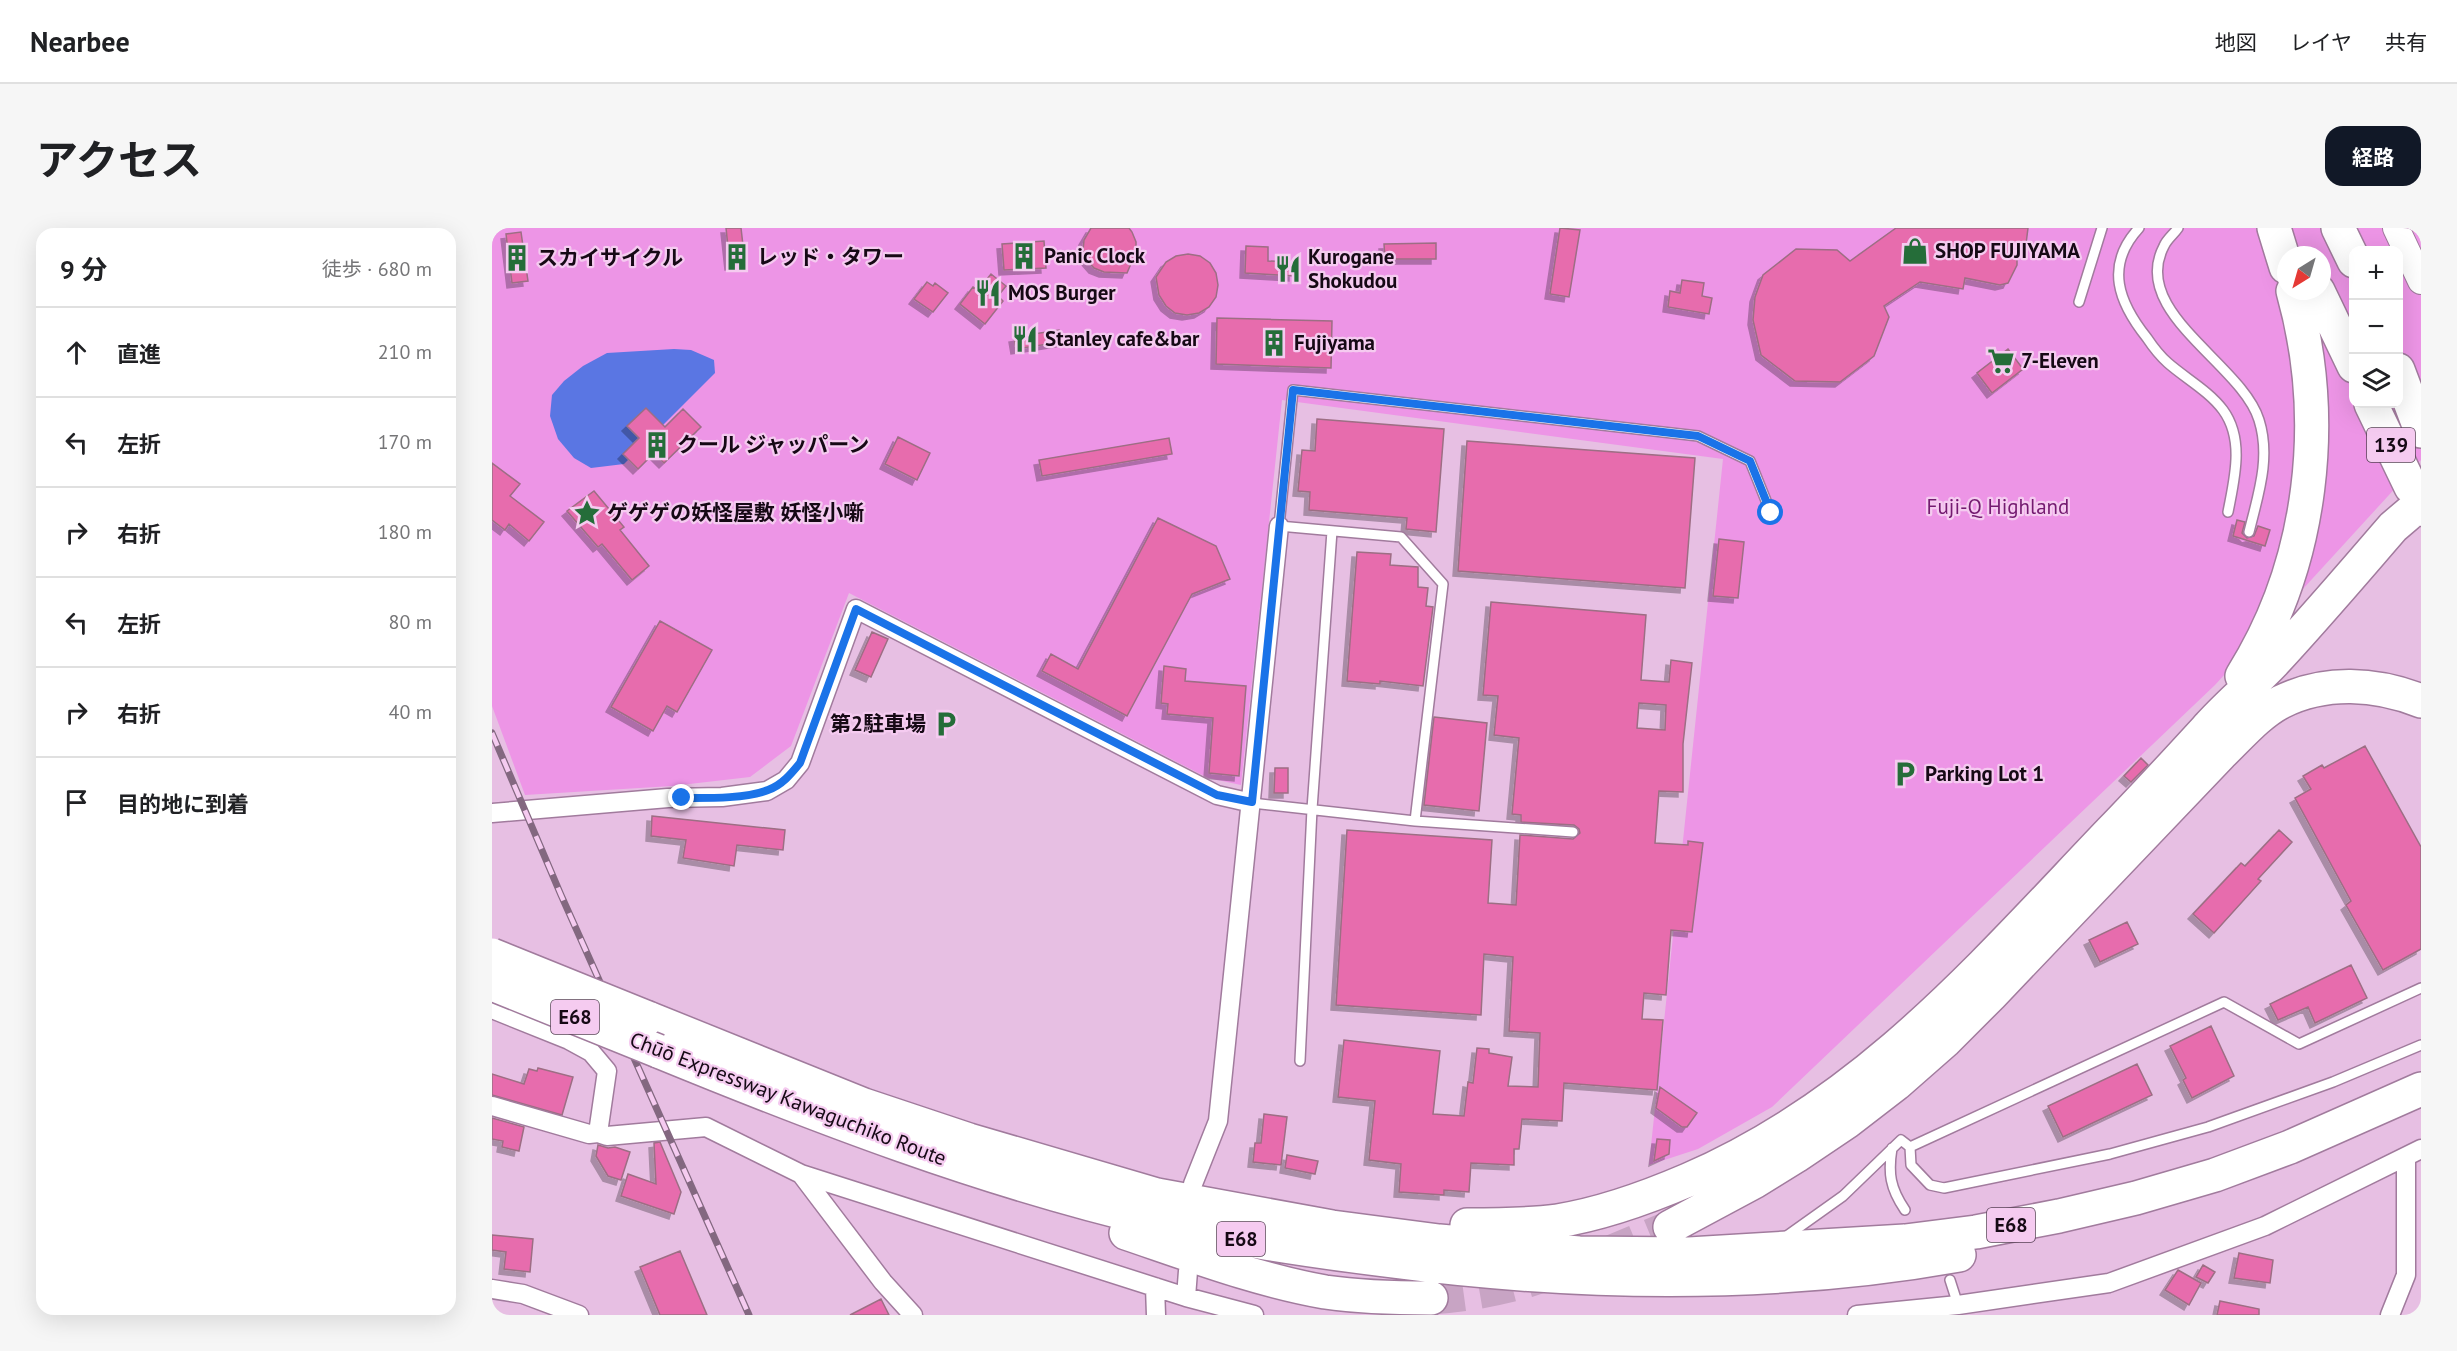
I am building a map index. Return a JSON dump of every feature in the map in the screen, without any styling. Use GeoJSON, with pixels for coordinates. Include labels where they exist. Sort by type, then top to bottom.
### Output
{"type":"FeatureCollection","features":[{"type":"Feature","properties":{"kind":"highway"},"geometry":{"type":"LineString","coordinates":[[2338,228],[2349,251]]}},
{"type":"Feature","properties":{"kind":"highway"},"geometry":{"type":"LineString","coordinates":[[2212,723],[2266,635],[2283,594],[2306,509],[2312,461],[2309,372],[2296,300]]}},
{"type":"Feature","properties":{"kind":"highway"},"geometry":{"type":"LineString","coordinates":[[2322,300],[2349,356]]}},
{"type":"Feature","properties":{"kind":"highway","name":"139"},"geometry":{"type":"LineString","coordinates":[[2403,365],[2421,402]]}},
{"type":"Feature","properties":{"kind":"highway"},"geometry":{"type":"LineString","coordinates":[[2403,383],[2421,431]]}},
{"type":"Feature","properties":{"kind":"highway","name":"139"},"geometry":{"type":"LineString","coordinates":[[2373,408],[2418,504]]}},
{"type":"Feature","properties":{"kind":"highway"},"geometry":{"type":"LineString","coordinates":[[1157,1195],[1367,1219],[1503,1225],[1557,1221],[1601,1212],[1651,1196],[1742,1155],[1813,1112],[1889,1054],[1971,978],[2154,787],[2212,723],[2274,662],[2398,521],[2418,504]]}},
{"type":"Feature","properties":{"kind":"highway"},"geometry":{"type":"LineString","coordinates":[[2221,754],[2253,707],[2283,669],[2397,556],[2416,530],[2418,504]]}},
{"type":"Feature","properties":{"kind":"highway"},"geometry":{"type":"LineString","coordinates":[[1670,1227],[1754,1182],[1796,1156],[1848,1121],[1896,1084],[1945,1041],[1983,1003],[2221,754],[2253,723],[2280,703],[2305,693],[2350,686],[2374,687],[2401,693],[2421,701]]}},
{"type":"Feature","properties":{"kind":"highway","name":"Chūō Expressway Kawaguchiko Route"},"geometry":{"type":"LineString","coordinates":[[492,955],[864,1105],[969,1140],[1157,1195],[1332,1227],[1509,1247],[1579,1252],[1689,1254],[1905,1241],[2059,1216],[2125,1201],[2215,1175],[2290,1148],[2421,1089]]}},
{"type":"Feature","properties":{"kind":"highway","name":"Chūō Expressway Kawaguchiko Route"},"geometry":{"type":"LineString","coordinates":[[492,984],[760,1093],[855,1129],[986,1173],[1151,1220],[1235,1238],[1326,1253],[1505,1274],[1685,1280],[1825,1274],[1905,1265],[2025,1242],[2100,1223],[2227,1184],[2378,1122],[2421,1101]]}},
{"type":"Feature","properties":{"kind":"highway"},"geometry":{"type":"LineString","coordinates":[[760,1093],[830,1128],[906,1159],[1230,1268],[1326,1292],[1376,1297],[1431,1298]]}},
{"type":"Feature","properties":{"kind":"main road"},"geometry":{"type":"LineString","coordinates":[[2396,228],[2421,281]]}},
{"type":"Feature","properties":{"kind":"street"},"geometry":{"type":"LineString","coordinates":[[1193,1184],[1218,1121],[1279,526]]}},
{"type":"Feature","properties":{"kind":"street"},"geometry":{"type":"LineString","coordinates":[[492,813],[669,798],[722,797],[767,791],[786,780],[800,763],[856,609],[1217,795],[1252,802]]}},
{"type":"Feature","properties":{"kind":"street"},"geometry":{"type":"LineString","coordinates":[[492,1009],[569,1040],[591,1052],[607,1071],[598,1133]]}},
{"type":"Feature","properties":{"kind":"street"},"geometry":{"type":"LineString","coordinates":[[492,1106],[590,1134],[598,1133],[607,1136],[706,1127],[801,1174],[1186,1297],[1254,1315]]}},
{"type":"Feature","properties":{"kind":"street"},"geometry":{"type":"LineString","coordinates":[[1857,1315],[1958,1305],[2109,1283],[2265,1226],[2414,1153],[2406,1275],[2390,1315]]}},
{"type":"Feature","properties":{"kind":"street"},"geometry":{"type":"LineString","coordinates":[[801,1174],[883,1282],[913,1315]]}},
{"type":"Feature","properties":{"kind":"street"},"geometry":{"type":"LineString","coordinates":[[1186,1297],[1188,1271]]}},
{"type":"Feature","properties":{"kind":"street"},"geometry":{"type":"LineString","coordinates":[[1155,1287],[1156,1315]]}},
{"type":"Feature","properties":{"kind":"street"},"geometry":{"type":"LineString","coordinates":[[492,1289],[523,1294],[579,1315]]}},
{"type":"Feature","properties":{"kind":"lane"},"geometry":{"type":"LineString","coordinates":[[2079,302],[2102,228]]}},
{"type":"Feature","properties":{"kind":"lane"},"geometry":{"type":"LineString","coordinates":[[2139,228],[2125,248],[2120,265],[2118,281],[2120,295],[2126,310],[2165,361],[2223,411],[2232,431],[2237,461],[2228,512]]}},
{"type":"Feature","properties":{"kind":"lane"},"geometry":{"type":"LineString","coordinates":[[2178,228],[2164,246],[2158,265],[2158,287],[2187,332],[2247,394],[2259,420],[2264,468],[2249,532]]}},
{"type":"Feature","properties":{"kind":"lane"},"geometry":{"type":"LineString","coordinates":[[1415,821],[1443,585],[1401,537],[1279,526],[1293,390],[1698,436],[1750,461],[1771,513]]}},
{"type":"Feature","properties":{"kind":"lane"},"geometry":{"type":"LineString","coordinates":[[1300,1061],[1311,809],[1332,531]]}},
{"type":"Feature","properties":{"kind":"lane"},"geometry":{"type":"LineString","coordinates":[[1252,802],[1415,821],[1573,832]]}},
{"type":"Feature","properties":{"kind":"lane"},"geometry":{"type":"LineString","coordinates":[[1910,1147],[2224,1002],[2299,1044],[2421,988]]}},
{"type":"Feature","properties":{"kind":"lane"},"geometry":{"type":"LineString","coordinates":[[1764,1250],[1844,1196],[1901,1140],[1910,1147],[1911,1165],[1930,1185],[1944,1188],[1979,1182],[2110,1154],[2208,1127],[2333,1082],[2421,1045]]}},
{"type":"Feature","properties":{"kind":"lane"},"geometry":{"type":"LineString","coordinates":[[1892,1148],[1889,1168],[1892,1184],[1905,1210]]}},
{"type":"Feature","properties":{"kind":"lane"},"geometry":{"type":"LineString","coordinates":[[1950,1280],[1958,1305]]}},
{"type":"Feature","properties":{"kind":"green space","name":"Fuji-Q Highland"},"geometry":{"type":"Polygon","coordinates":[[[492,228],[2421,228],[2421,460],[2215,685],[1772,1107],[1698,1149],[1649,1165],[1723,459],[1282,400],[1241,785],[1208,778],[849,593],[791,746],[750,777],[672,786],[525,795],[492,706],[492,228]]]}},
{"type":"Feature","properties":{"kind":"water"},"geometry":{"type":"Polygon","coordinates":[[[691,350],[714,360],[715,373],[624,464],[591,468],[574,458],[558,439],[550,416],[552,395],[564,381],[583,366],[607,353],[691,350]]]}},
{"type":"Feature","properties":{"kind":"building"},"geometry":{"type":"Polygon","coordinates":[[[726,228],[741,228],[745,263],[730,265],[726,228]]]}},
{"type":"Feature","properties":{"kind":"building"},"geometry":{"type":"Polygon","coordinates":[[[1091,228],[1129,228],[1136,242],[1136,252],[1127,273],[1104,272],[1094,268],[1087,260],[1083,251],[1084,240],[1091,228]]]}},
{"type":"Feature","properties":{"kind":"building"},"geometry":{"type":"Polygon","coordinates":[[[1560,228],[1580,230],[1569,297],[1550,294],[1560,228]]]}},
{"type":"Feature","properties":{"kind":"building"},"geometry":{"type":"Polygon","coordinates":[[[1896,228],[2028,228],[2026,244],[2017,243],[2017,265],[2008,283],[2000,285],[1965,278],[1963,289],[1920,282],[1884,306],[1889,317],[1874,356],[1840,382],[1795,381],[1761,355],[1753,320],[1755,297],[1763,275],[1796,249],[1837,250],[1850,261],[1896,228]]]}},
{"type":"Feature","properties":{"kind":"building","name":"スカイサイクル"},"geometry":{"type":"Polygon","coordinates":[[[521,232],[528,281],[512,283],[506,234],[521,232]]]}},
{"type":"Feature","properties":{"kind":"building","name":"Panic Clock"},"geometry":{"type":"Polygon","coordinates":[[[1044,241],[1046,268],[1004,270],[1002,244],[1044,241]]]}},
{"type":"Feature","properties":{"kind":"building"},"geometry":{"type":"Polygon","coordinates":[[[1436,243],[1436,259],[1385,259],[1384,244],[1436,243]]]}},
{"type":"Feature","properties":{"kind":"building"},"geometry":{"type":"Polygon","coordinates":[[[1246,246],[1268,247],[1268,261],[1294,262],[1294,276],[1245,273],[1246,246]]]}},
{"type":"Feature","properties":{"kind":"building"},"geometry":{"type":"Polygon","coordinates":[[[1188,254],[1200,256],[1210,263],[1216,273],[1218,285],[1216,297],[1209,307],[1199,313],[1187,315],[1175,313],[1166,306],[1159,295],[1156,277],[1166,262],[1176,256],[1188,254]]]}},
{"type":"Feature","properties":{"kind":"building"},"geometry":{"type":"Polygon","coordinates":[[[991,274],[1006,286],[998,296],[1003,301],[985,324],[960,304],[973,287],[978,290],[991,274]]]}},
{"type":"Feature","properties":{"kind":"building"},"geometry":{"type":"Polygon","coordinates":[[[1682,280],[1704,283],[1702,296],[1712,298],[1709,314],[1668,307],[1670,291],[1680,293],[1682,280]]]}},
{"type":"Feature","properties":{"kind":"building"},"geometry":{"type":"Polygon","coordinates":[[[927,282],[933,286],[935,283],[948,293],[933,312],[914,299],[927,282]]]}},
{"type":"Feature","properties":{"kind":"building","name":"Fujiyama"},"geometry":{"type":"Polygon","coordinates":[[[1217,318],[1332,321],[1331,368],[1216,364],[1217,318]]]}},
{"type":"Feature","properties":{"kind":"building"},"geometry":{"type":"Polygon","coordinates":[[[1059,330],[1061,342],[1016,349],[1014,337],[1059,330]]]}},
{"type":"Feature","properties":{"kind":"building"},"geometry":{"type":"Polygon","coordinates":[[[2008,349],[2023,369],[1992,393],[1977,373],[2008,349]]]}},
{"type":"Feature","properties":{"kind":"building","name":"クール ジャッパーン"},"geometry":{"type":"Polygon","coordinates":[[[646,408],[665,427],[683,409],[701,427],[664,463],[654,453],[638,469],[623,454],[639,438],[627,426],[646,408]]]}},
{"type":"Feature","properties":{"kind":"building"},"geometry":{"type":"Polygon","coordinates":[[[1317,419],[1444,429],[1436,532],[1406,529],[1407,518],[1309,510],[1310,492],[1298,491],[1302,450],[1315,451],[1317,419]]]}},
{"type":"Feature","properties":{"kind":"building"},"geometry":{"type":"Polygon","coordinates":[[[898,437],[930,453],[917,480],[885,464],[898,437]]]}},
{"type":"Feature","properties":{"kind":"building"},"geometry":{"type":"Polygon","coordinates":[[[1169,438],[1172,454],[1042,476],[1039,460],[1169,438]]]}},
{"type":"Feature","properties":{"kind":"building"},"geometry":{"type":"Polygon","coordinates":[[[1467,441],[1695,458],[1685,588],[1458,571],[1467,441]]]}},
{"type":"Feature","properties":{"kind":"building"},"geometry":{"type":"Polygon","coordinates":[[[492,463],[520,484],[510,496],[544,522],[529,541],[509,524],[505,530],[492,520],[492,463]]]}},
{"type":"Feature","properties":{"kind":"building"},"geometry":{"type":"Polygon","coordinates":[[[594,491],[624,527],[620,530],[649,566],[632,580],[602,544],[598,547],[567,511],[594,491]]]}},
{"type":"Feature","properties":{"kind":"building"},"geometry":{"type":"Polygon","coordinates":[[[1158,518],[1216,546],[1230,579],[1192,594],[1127,716],[1042,671],[1051,654],[1078,669],[1158,518]]]}},
{"type":"Feature","properties":{"kind":"building"},"geometry":{"type":"Polygon","coordinates":[[[2237,520],[2245,522],[2242,533],[2247,538],[2254,536],[2258,526],[2270,530],[2265,546],[2233,536],[2237,520]]]}},
{"type":"Feature","properties":{"kind":"building"},"geometry":{"type":"Polygon","coordinates":[[[1719,539],[1744,542],[1738,598],[1713,596],[1719,539]]]}},
{"type":"Feature","properties":{"kind":"building"},"geometry":{"type":"Polygon","coordinates":[[[1357,552],[1391,554],[1390,565],[1418,567],[1418,587],[1428,588],[1426,606],[1433,607],[1423,686],[1380,681],[1380,684],[1347,681],[1357,552]]]}},
{"type":"Feature","properties":{"kind":"building"},"geometry":{"type":"Polygon","coordinates":[[[1491,602],[1646,615],[1641,680],[1669,682],[1671,660],[1692,663],[1683,744],[1683,792],[1659,791],[1655,843],[1688,845],[1688,841],[1703,843],[1692,932],[1671,930],[1666,995],[1644,993],[1642,1019],[1663,1020],[1657,1090],[1564,1083],[1562,1121],[1522,1119],[1519,1149],[1514,1149],[1514,1165],[1471,1163],[1469,1192],[1444,1190],[1444,1195],[1399,1192],[1401,1164],[1369,1160],[1375,1101],[1338,1097],[1344,1040],[1440,1051],[1433,1114],[1464,1116],[1468,1082],[1473,1083],[1477,1048],[1489,1049],[1489,1053],[1512,1057],[1508,1086],[1538,1087],[1540,1033],[1509,1031],[1513,957],[1484,954],[1481,1015],[1336,1005],[1347,830],[1492,840],[1488,903],[1516,905],[1520,835],[1573,839],[1580,833],[1574,825],[1521,822],[1521,815],[1512,814],[1519,738],[1494,735],[1498,696],[1483,695],[1491,602]],[[1639,703],[1637,728],[1665,730],[1666,705],[1639,703]]]}},
{"type":"Feature","properties":{"kind":"building"},"geometry":{"type":"Polygon","coordinates":[[[660,621],[712,650],[677,712],[667,706],[653,731],[611,707],[660,621]]]}},
{"type":"Feature","properties":{"kind":"building"},"geometry":{"type":"Polygon","coordinates":[[[872,632],[888,639],[871,677],[855,670],[872,632]]]}},
{"type":"Feature","properties":{"kind":"building"},"geometry":{"type":"Polygon","coordinates":[[[1164,666],[1186,669],[1185,681],[1246,686],[1239,776],[1209,773],[1213,718],[1167,714],[1168,704],[1161,703],[1164,666]]]}},
{"type":"Feature","properties":{"kind":"building"},"geometry":{"type":"Polygon","coordinates":[[[1434,717],[1487,723],[1479,811],[1424,805],[1434,717]]]}},
{"type":"Feature","properties":{"kind":"building"},"geometry":{"type":"Polygon","coordinates":[[[2365,746],[2421,847],[2421,949],[2383,970],[2346,905],[2351,901],[2295,798],[2311,789],[2303,776],[2322,765],[2324,768],[2365,746]]]}},
{"type":"Feature","properties":{"kind":"building"},"geometry":{"type":"Polygon","coordinates":[[[2141,758],[2148,765],[2131,782],[2124,776],[2141,758]]]}},
{"type":"Feature","properties":{"kind":"building"},"geometry":{"type":"Polygon","coordinates":[[[1275,768],[1288,768],[1288,793],[1274,793],[1275,768]]]}},
{"type":"Feature","properties":{"kind":"building"},"geometry":{"type":"Polygon","coordinates":[[[652,816],[785,830],[783,850],[737,845],[734,866],[683,858],[686,840],[651,836],[652,816]]]}},
{"type":"Feature","properties":{"kind":"building"},"geometry":{"type":"Polygon","coordinates":[[[2279,830],[2292,842],[2258,879],[2261,881],[2214,933],[2193,914],[2241,863],[2245,866],[2279,830]]]}},
{"type":"Feature","properties":{"kind":"building"},"geometry":{"type":"Polygon","coordinates":[[[2127,922],[2138,944],[2100,962],[2089,940],[2127,922]]]}},
{"type":"Feature","properties":{"kind":"building"},"geometry":{"type":"Polygon","coordinates":[[[2351,965],[2367,998],[2315,1023],[2308,1007],[2278,1020],[2270,1004],[2351,965]]]}},
{"type":"Feature","properties":{"kind":"building"},"geometry":{"type":"Polygon","coordinates":[[[2211,1026],[2234,1076],[2192,1098],[2183,1080],[2186,1078],[2170,1046],[2211,1026]]]}},
{"type":"Feature","properties":{"kind":"building"},"geometry":{"type":"Polygon","coordinates":[[[2137,1064],[2152,1095],[2063,1137],[2048,1106],[2137,1064]]]}},
{"type":"Feature","properties":{"kind":"building"},"geometry":{"type":"Polygon","coordinates":[[[538,1068],[573,1077],[562,1115],[492,1095],[492,1074],[524,1084],[529,1069],[537,1071],[538,1068]]]}},
{"type":"Feature","properties":{"kind":"building"},"geometry":{"type":"Polygon","coordinates":[[[1660,1087],[1697,1113],[1687,1127],[1682,1127],[1656,1108],[1660,1087]]]}},
{"type":"Feature","properties":{"kind":"building"},"geometry":{"type":"Polygon","coordinates":[[[1264,1114],[1287,1117],[1281,1165],[1253,1162],[1255,1143],[1261,1143],[1264,1114]]]}},
{"type":"Feature","properties":{"kind":"building"},"geometry":{"type":"Polygon","coordinates":[[[492,1118],[524,1127],[519,1151],[502,1147],[503,1141],[492,1139],[492,1118]]]}},
{"type":"Feature","properties":{"kind":"building"},"geometry":{"type":"Polygon","coordinates":[[[1657,1139],[1670,1140],[1669,1154],[1654,1161],[1657,1139]]]}},
{"type":"Feature","properties":{"kind":"building"},"geometry":{"type":"Polygon","coordinates":[[[660,1142],[681,1192],[674,1214],[621,1196],[628,1174],[656,1184],[654,1143],[660,1142]]]}},
{"type":"Feature","properties":{"kind":"building"},"geometry":{"type":"Polygon","coordinates":[[[598,1145],[630,1152],[621,1180],[608,1176],[596,1156],[598,1145]]]}},
{"type":"Feature","properties":{"kind":"building"},"geometry":{"type":"Polygon","coordinates":[[[1287,1155],[1318,1161],[1315,1174],[1285,1168],[1287,1155]]]}},
{"type":"Feature","properties":{"kind":"building"},"geometry":{"type":"Polygon","coordinates":[[[492,1235],[533,1239],[530,1272],[504,1269],[506,1252],[492,1250],[492,1235]]]}},
{"type":"Feature","properties":{"kind":"building"},"geometry":{"type":"Polygon","coordinates":[[[680,1251],[707,1315],[660,1315],[640,1267],[680,1251]]]}},
{"type":"Feature","properties":{"kind":"building"},"geometry":{"type":"Polygon","coordinates":[[[2239,1253],[2273,1260],[2270,1283],[2234,1278],[2239,1253]]]}},
{"type":"Feature","properties":{"kind":"building"},"geometry":{"type":"Polygon","coordinates":[[[2203,1265],[2215,1272],[2208,1283],[2196,1277],[2203,1265]]]}},
{"type":"Feature","properties":{"kind":"building"},"geometry":{"type":"Polygon","coordinates":[[[2178,1270],[2201,1283],[2189,1305],[2165,1290],[2178,1270]]]}},
{"type":"Feature","properties":{"kind":"building"},"geometry":{"type":"Polygon","coordinates":[[[881,1299],[889,1315],[850,1315],[881,1299]]]}},
{"type":"Feature","properties":{"kind":"building"},"geometry":{"type":"Polygon","coordinates":[[[2220,1301],[2259,1309],[2259,1315],[2217,1315],[2220,1301]]]}},
{"type":"Feature","properties":{"kind":"tunnel"},"geometry":{"type":"LineString","coordinates":[[1605,1254],[1670,1227]]}},
{"type":"Feature","properties":{"kind":"tunnel"},"geometry":{"type":"LineString","coordinates":[[1431,1298],[1487,1291],[1543,1276]]}},
{"type":"Feature","properties":{"kind":"railway"},"geometry":{"type":"LineString","coordinates":[[492,733],[561,895],[749,1315]]}},
{"type":"Feature","properties":{"kind":"place","name":"SHOP FUJIYAMA"},"geometry":{"type":"Point","coordinates":[1915,251]}},
{"type":"Feature","properties":{"kind":"place","name":"Panic Clock"},"geometry":{"type":"Point","coordinates":[1024,256]}},
{"type":"Feature","properties":{"kind":"place","name":"レッド・タワー"},"geometry":{"type":"Point","coordinates":[737,257]}},
{"type":"Feature","properties":{"kind":"place","name":"スカイサイクル"},"geometry":{"type":"Point","coordinates":[517,258]}},
{"type":"Feature","properties":{"kind":"place","name":"Kurogane Shokudou"},"geometry":{"type":"Point","coordinates":[1288,269]}},
{"type":"Feature","properties":{"kind":"place","name":"MOS Burger"},"geometry":{"type":"Point","coordinates":[988,293]}},
{"type":"Feature","properties":{"kind":"place","name":"Stanley cafe&bar"},"geometry":{"type":"Point","coordinates":[1025,339]}},
{"type":"Feature","properties":{"kind":"place","name":"Fujiyama"},"geometry":{"type":"Point","coordinates":[1274,343]}},
{"type":"Feature","properties":{"kind":"place","name":"7-Eleven"},"geometry":{"type":"Point","coordinates":[2001,361]}},
{"type":"Feature","properties":{"kind":"place","name":"クール ジャッパーン"},"geometry":{"type":"Point","coordinates":[657,445]}},
{"type":"Feature","properties":{"kind":"place","name":"ゲゲゲの妖怪屋敷 妖怪小噺"},"geometry":{"type":"Point","coordinates":[587,513]}},
{"type":"Feature","properties":{"kind":"place","name":"第2駐車場"},"geometry":{"type":"Point","coordinates":[946,724]}},
{"type":"Feature","properties":{"kind":"place","name":"Parking Lot 1"},"geometry":{"type":"Point","coordinates":[1905,774]}},
{"type":"Feature","properties":{"kind":"route"},"geometry":{"type":"LineString","coordinates":[[682,798],[722,797],[767,791],[786,780],[800,763],[856,609],[1217,795],[1252,802],[1293,390],[1698,436],[1750,461],[1771,513]]}}]}
